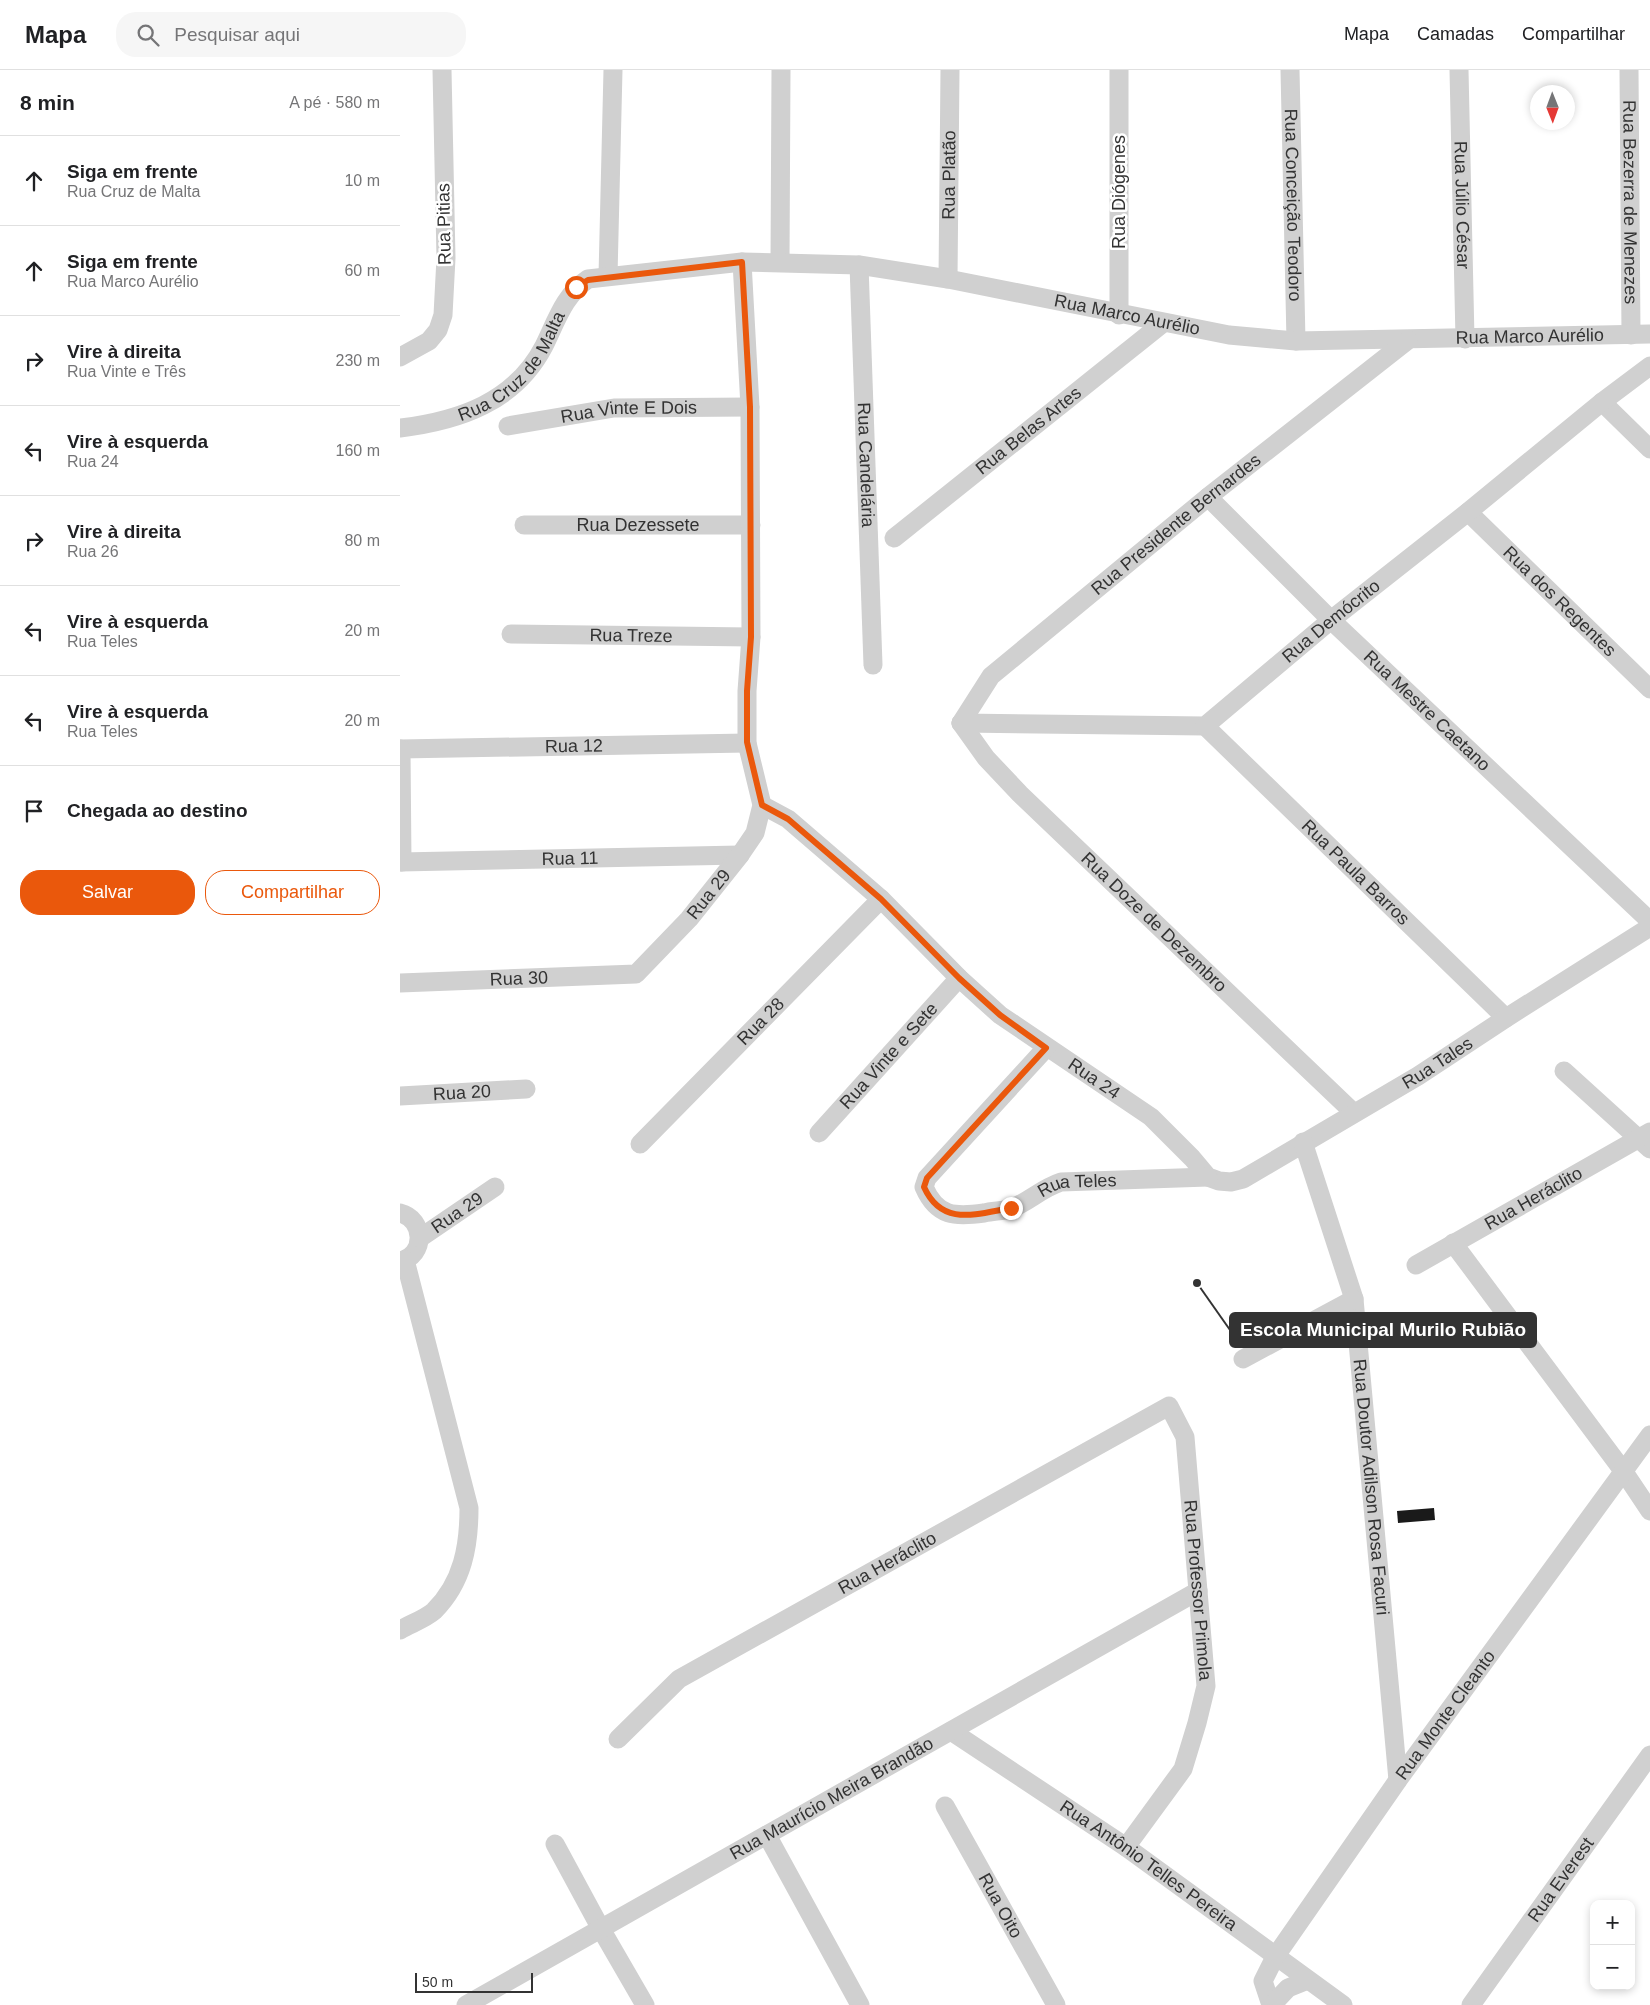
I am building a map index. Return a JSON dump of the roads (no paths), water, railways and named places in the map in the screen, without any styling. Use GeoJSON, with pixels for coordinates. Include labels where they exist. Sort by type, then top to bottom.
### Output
{"type":"FeatureCollection","features":[{"type":"Feature","properties":{"kind":"street","name":"Rua Pitias"},"geometry":{"type":"LineString","coordinates":[[400,357],[429,341],[438,330],[442,315],[446,258],[442,70]]}},
{"type":"Feature","properties":{"kind":"street"},"geometry":{"type":"LineString","coordinates":[[608,276],[613,70]]}},
{"type":"Feature","properties":{"kind":"street"},"geometry":{"type":"LineString","coordinates":[[780,262],[781,70]]}},
{"type":"Feature","properties":{"kind":"street","name":"Rua Platão"},"geometry":{"type":"LineString","coordinates":[[948,279],[950,70]]}},
{"type":"Feature","properties":{"kind":"street","name":"Rua Diógenes"},"geometry":{"type":"LineString","coordinates":[[1119,70],[1119,314]]}},
{"type":"Feature","properties":{"kind":"street","name":"Rua Conceição Teodoro"},"geometry":{"type":"LineString","coordinates":[[1290,70],[1296,341]]}},
{"type":"Feature","properties":{"kind":"street","name":"Rua Júlio César"},"geometry":{"type":"LineString","coordinates":[[1459,70],[1465,339]]}},
{"type":"Feature","properties":{"kind":"street","name":"Rua Bezerra de Menezes"},"geometry":{"type":"LineString","coordinates":[[1629,70],[1631,335]]}},
{"type":"Feature","properties":{"kind":"street"},"geometry":{"type":"LineString","coordinates":[[742,262],[750,407],[751,637],[747,691],[747,742],[762,805]]}},
{"type":"Feature","properties":{"kind":"street","name":"Rua Marco Aurélio"},"geometry":{"type":"LineString","coordinates":[[608,276],[742,262],[860,264],[948,279],[1229,335],[1296,341],[1650,334]]}},
{"type":"Feature","properties":{"kind":"street","name":"Rua Candelária"},"geometry":{"type":"LineString","coordinates":[[860,264],[873,665]]}},
{"type":"Feature","properties":{"kind":"street","name":"Rua Cruz de Malta"},"geometry":{"type":"LineString","coordinates":[[400,428],[431,425],[472,411],[507,392],[529,370],[543,348],[564,305],[576,287],[588,280],[608,276]]}},
{"type":"Feature","properties":{"kind":"street","name":"Rua Belas Artes"},"geometry":{"type":"LineString","coordinates":[[894,538],[1163,323]]}},
{"type":"Feature","properties":{"kind":"street","name":"Rua Presidente Bernardes"},"geometry":{"type":"LineString","coordinates":[[960,723],[991,676],[1208,497],[1408,340]]}},
{"type":"Feature","properties":{"kind":"street","name":"Rua Demócrito"},"geometry":{"type":"LineString","coordinates":[[1205,726],[1331,620],[1468,512],[1602,402],[1650,366]]}},
{"type":"Feature","properties":{"kind":"street"},"geometry":{"type":"LineString","coordinates":[[1602,402],[1650,449]]}},
{"type":"Feature","properties":{"kind":"street","name":"Rua Vinte E Dois"},"geometry":{"type":"LineString","coordinates":[[508,426],[614,408],[750,407]]}},
{"type":"Feature","properties":{"kind":"street","name":"Rua Mestre Caetano"},"geometry":{"type":"LineString","coordinates":[[1208,497],[1331,620],[1650,921]]}},
{"type":"Feature","properties":{"kind":"street","name":"Rua dos Regentes"},"geometry":{"type":"LineString","coordinates":[[1468,512],[1650,689]]}},
{"type":"Feature","properties":{"kind":"street","name":"Rua Dezessete"},"geometry":{"type":"LineString","coordinates":[[524,525],[751,525]]}},
{"type":"Feature","properties":{"kind":"street","name":"Rua Treze"},"geometry":{"type":"LineString","coordinates":[[511,634],[751,637]]}},
{"type":"Feature","properties":{"kind":"street"},"geometry":{"type":"LineString","coordinates":[[960,723],[1205,726]]}},
{"type":"Feature","properties":{"kind":"street","name":"Rua Doze de Dezembro"},"geometry":{"type":"LineString","coordinates":[[960,723],[986,758],[1020,794],[1354,1113]]}},
{"type":"Feature","properties":{"kind":"street","name":"Rua Paula Barros"},"geometry":{"type":"LineString","coordinates":[[1205,726],[1506,1018]]}},
{"type":"Feature","properties":{"kind":"street","name":"Rua 12"},"geometry":{"type":"LineString","coordinates":[[401,749],[747,742]]}},
{"type":"Feature","properties":{"kind":"street"},"geometry":{"type":"LineString","coordinates":[[401,749],[401,862]]}},
{"type":"Feature","properties":{"kind":"street","name":"Rua 29"},"geometry":{"type":"LineString","coordinates":[[636,974],[688,919],[740,855],[755,833],[762,805]]}},
{"type":"Feature","properties":{"kind":"street","name":"Rua 24"},"geometry":{"type":"LineString","coordinates":[[762,805],[788,819],[881,899],[959,978],[1000,1015],[1046,1048],[1151,1117],[1213,1179]]}},
{"type":"Feature","properties":{"kind":"street","name":"Rua 11"},"geometry":{"type":"LineString","coordinates":[[401,862],[740,855]]}},
{"type":"Feature","properties":{"kind":"street","name":"Rua 28"},"geometry":{"type":"LineString","coordinates":[[640,1144],[881,899]]}},
{"type":"Feature","properties":{"kind":"street","name":"Rua Tales"},"geometry":{"type":"LineString","coordinates":[[1213,1179],[1231,1182],[1243,1179],[1418,1076],[1650,927]]}},
{"type":"Feature","properties":{"kind":"street","name":"Rua 30"},"geometry":{"type":"LineString","coordinates":[[400,983],[636,974]]}},
{"type":"Feature","properties":{"kind":"street","name":"Rua Vinte e Sete"},"geometry":{"type":"LineString","coordinates":[[819,1133],[959,978]]}},
{"type":"Feature","properties":{"kind":"street","name":"Rua Teles"},"geometry":{"type":"LineString","coordinates":[[1046,1048],[927,1178],[924,1187],[928,1196],[945,1212],[963,1216],[1011,1208],[1049,1186],[1061,1182],[1213,1179]]}},
{"type":"Feature","properties":{"kind":"street"},"geometry":{"type":"LineString","coordinates":[[1564,1071],[1646,1140]]}},
{"type":"Feature","properties":{"kind":"street","name":"Rua 20"},"geometry":{"type":"LineString","coordinates":[[400,1096],[526,1089]]}},
{"type":"Feature","properties":{"kind":"street","name":"Rua Heráclito"},"geometry":{"type":"LineString","coordinates":[[1416,1265],[1453,1243],[1646,1140]]}},
{"type":"Feature","properties":{"kind":"street","name":"Rua Doutor Adilson Rosa Facuri"},"geometry":{"type":"LineString","coordinates":[[1303,1142],[1354,1299],[1398,1780]]}},
{"type":"Feature","properties":{"kind":"street","name":"Rua 29"},"geometry":{"type":"LineString","coordinates":[[420,1238],[494,1187]]}},
{"type":"Feature","properties":{"kind":"street"},"geometry":{"type":"LineString","coordinates":[[400,1213],[407,1214],[417,1224],[420,1238],[416,1251],[403,1261],[469,1508],[469,1538],[458,1578],[433,1612],[400,1630]]}},
{"type":"Feature","properties":{"kind":"street"},"geometry":{"type":"LineString","coordinates":[[1453,1243],[1624,1472],[1650,1511]]}},
{"type":"Feature","properties":{"kind":"street"},"geometry":{"type":"LineString","coordinates":[[1243,1359],[1354,1299]]}},
{"type":"Feature","properties":{"kind":"street","name":"Rua Heráclito"},"geometry":{"type":"LineString","coordinates":[[618,1739],[679,1679],[1169,1406]]}},
{"type":"Feature","properties":{"kind":"street","name":"Rua Professor Primola"},"geometry":{"type":"LineString","coordinates":[[1126,1848],[1183,1769],[1206,1686],[1185,1437],[1169,1406]]}},
{"type":"Feature","properties":{"kind":"street","name":"Rua Monte Cleanto"},"geometry":{"type":"LineString","coordinates":[[1271,2005],[1263,1981],[1275,1957],[1398,1780],[1650,1435]]}},
{"type":"Feature","properties":{"kind":"street","name":"Rua Maurício Meira Brandão"},"geometry":{"type":"LineString","coordinates":[[466,2005],[1198,1591]]}},
{"type":"Feature","properties":{"kind":"street","name":"Rua Antônio Telles Pereira"},"geometry":{"type":"LineString","coordinates":[[951,1730],[1126,1848],[1343,2005]]}},
{"type":"Feature","properties":{"kind":"street","name":"Rua Everest"},"geometry":{"type":"LineString","coordinates":[[1471,2005],[1650,1755]]}},
{"type":"Feature","properties":{"kind":"street","name":"Rua Oito"},"geometry":{"type":"LineString","coordinates":[[945,1806],[1056,2005]]}},
{"type":"Feature","properties":{"kind":"street"},"geometry":{"type":"LineString","coordinates":[[767,1835],[860,2005]]}},
{"type":"Feature","properties":{"kind":"street"},"geometry":{"type":"LineString","coordinates":[[555,1844],[645,2005]]}},
{"type":"Feature","properties":{"kind":"street"},"geometry":{"type":"LineString","coordinates":[[1271,2005],[1288,1988],[1308,1980]]}},
{"type":"Feature","properties":{"kind":"place","name":"Escola Municipal Murilo Rubião"},"geometry":{"type":"Point","coordinates":[1197,1283]}}]}
